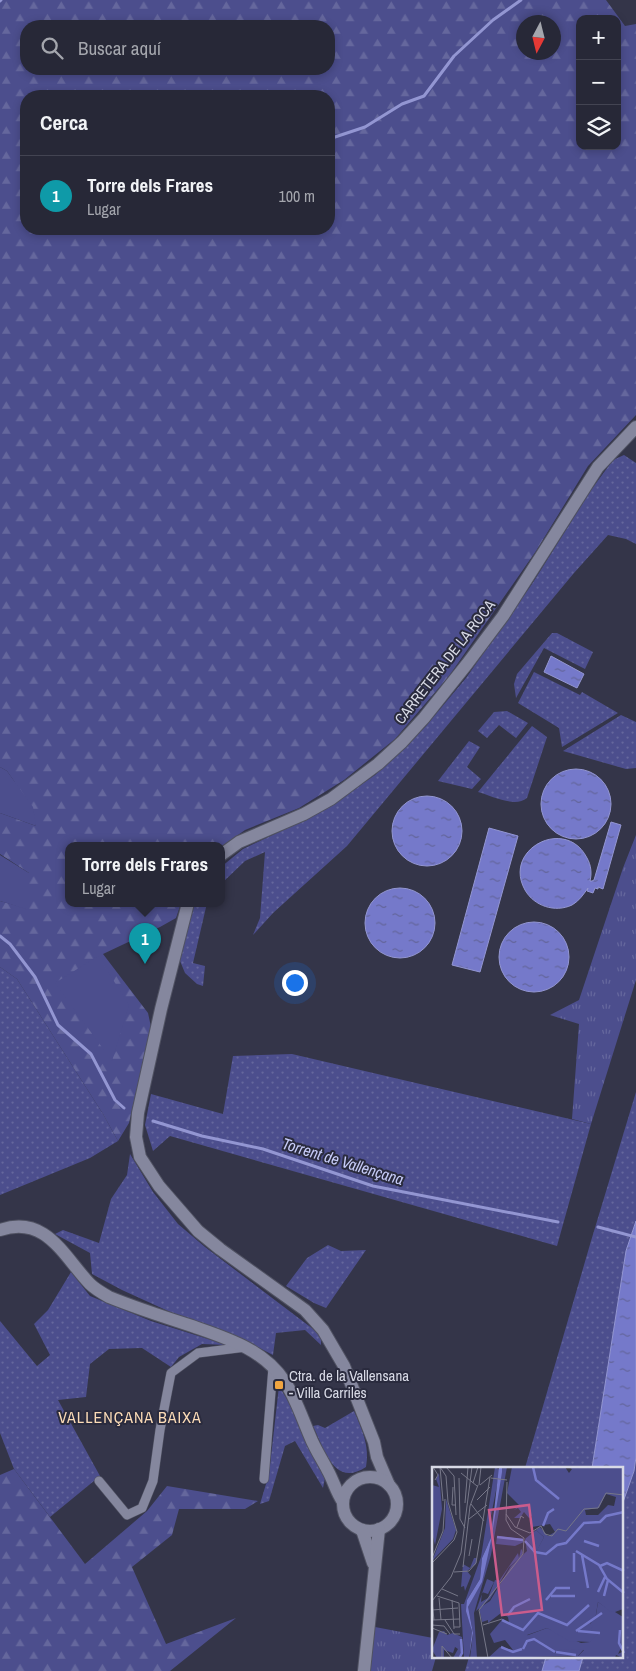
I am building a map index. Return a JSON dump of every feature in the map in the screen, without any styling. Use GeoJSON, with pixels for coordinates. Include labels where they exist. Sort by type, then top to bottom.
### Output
{"type":"FeatureCollection","features":[{"type":"Feature","properties":{"kind":"street","name":"CARRETERA DE LA ROCA"},"geometry":{"type":"LineString","coordinates":[[225,852],[239,842],[304,814],[331,799],[378,764],[402,742],[424,718],[503,616],[598,468],[636,427]]}},
{"type":"Feature","properties":{"kind":"street"},"geometry":{"type":"LineString","coordinates":[[187,907],[161,1009],[138,1113],[136,1136],[140,1157],[159,1186],[198,1231],[305,1310],[323,1330],[344,1366],[374,1442],[377,1457],[397,1501],[396,1513],[389,1523],[379,1529],[371,1531],[362,1530],[354,1526],[344,1511],[343,1502],[345,1494],[351,1485],[370,1477],[389,1485]]}},
{"type":"Feature","properties":{"kind":"street"},"geometry":{"type":"LineString","coordinates":[[0,1230],[16,1227],[29,1228],[40,1232],[51,1238],[89,1283],[109,1298],[217,1335],[260,1355],[273,1367],[290,1390],[312,1441],[329,1472],[337,1494],[343,1502]]}},
{"type":"Feature","properties":{"kind":"street"},"geometry":{"type":"LineString","coordinates":[[99,1481],[127,1515],[142,1508],[153,1481],[160,1430],[172,1374],[198,1353],[246,1347]]}},
{"type":"Feature","properties":{"kind":"street"},"geometry":{"type":"LineString","coordinates":[[264,1478],[273,1367]]}},
{"type":"Feature","properties":{"kind":"street"},"geometry":{"type":"LineString","coordinates":[[370,1477],[377,1457]]}},
{"type":"Feature","properties":{"kind":"street"},"geometry":{"type":"LineString","coordinates":[[329,1472],[351,1485]]}},
{"type":"Feature","properties":{"kind":"street"},"geometry":{"type":"LineString","coordinates":[[364,1671],[379,1529]]}},
{"type":"Feature","properties":{"kind":"street"},"geometry":{"type":"LineString","coordinates":[[362,1530],[375,1568]]}},
{"type":"Feature","properties":{"kind":"green space"},"geometry":{"type":"Polygon","coordinates":[[[0,0],[606,0],[617,15],[576,15],[576,150],[621,150],[621,21],[625,26],[636,24],[636,415],[588,466],[536,551],[449,676],[395,739],[344,780],[299,808],[245,830],[225,844],[225,842],[65,842],[65,907],[180,907],[176,918],[103,954],[148,1013],[151,1027],[129,1123],[118,1141],[103,1114],[17,979],[0,967],[0,901],[29,909],[29,873],[0,854],[0,813],[36,826],[14,781],[7,771],[0,767],[0,0]]]}},
{"type":"Feature","properties":{"kind":"green space"},"geometry":{"type":"Polygon","coordinates":[[[624,455],[636,463],[636,544],[626,539],[608,535],[574,573],[347,846],[273,913],[253,935],[260,918],[265,852],[245,861],[225,880],[225,864],[243,849],[321,812],[375,775],[425,727],[466,678],[532,584],[591,490],[613,460],[624,455]]]}},
{"type":"Feature","properties":{"kind":"green space"},"geometry":{"type":"Polygon","coordinates":[[[552,633],[557,633],[593,652],[585,669],[544,648],[516,698],[514,684],[517,674],[552,633]]]}},
{"type":"Feature","properties":{"kind":"green space"},"geometry":{"type":"Polygon","coordinates":[[[534,672],[580,695],[582,692],[618,713],[562,747],[559,728],[518,703],[534,672]]]}},
{"type":"Feature","properties":{"kind":"green space"},"geometry":{"type":"Polygon","coordinates":[[[507,711],[528,723],[516,738],[499,725],[487,738],[478,731],[494,712],[507,711]]]}},
{"type":"Feature","properties":{"kind":"green space"},"geometry":{"type":"Polygon","coordinates":[[[621,715],[636,722],[636,768],[626,769],[563,751],[621,715]]]}},
{"type":"Feature","properties":{"kind":"green space"},"geometry":{"type":"Polygon","coordinates":[[[532,726],[547,737],[527,798],[522,801],[510,802],[478,792],[532,726]]]}},
{"type":"Feature","properties":{"kind":"green space"},"geometry":{"type":"Polygon","coordinates":[[[469,741],[480,747],[467,767],[481,779],[472,789],[438,781],[469,741]]]}},
{"type":"Feature","properties":{"kind":"green space"},"geometry":{"type":"Polygon","coordinates":[[[0,767],[7,771],[33,807],[36,826],[0,813],[0,767]]]}},
{"type":"Feature","properties":{"kind":"green space"},"geometry":{"type":"Polygon","coordinates":[[[636,835],[636,980],[591,1124],[572,1119],[579,1024],[550,1015],[579,1000],[623,868],[636,835]]]}},
{"type":"Feature","properties":{"kind":"green space"},"geometry":{"type":"Polygon","coordinates":[[[0,855],[29,873],[29,910],[0,901],[0,855]]]}},
{"type":"Feature","properties":{"kind":"green space"},"geometry":{"type":"Polygon","coordinates":[[[194,907],[206,907],[193,963],[205,966],[203,986],[197,984],[185,973],[180,961],[188,923],[194,907]]]}},
{"type":"Feature","properties":{"kind":"green space"},"geometry":{"type":"Polygon","coordinates":[[[98,956],[129,1005],[112,1061],[55,983],[98,956]]]}},
{"type":"Feature","properties":{"kind":"green space"},"geometry":{"type":"Polygon","coordinates":[[[0,967],[17,979],[103,1114],[118,1141],[90,1158],[0,1195],[0,967]]]}},
{"type":"Feature","properties":{"kind":"green space"},"geometry":{"type":"Polygon","coordinates":[[[292,1054],[591,1124],[557,1246],[170,1136],[153,1151],[145,1125],[151,1094],[223,1114],[233,1056],[292,1054]]]}},
{"type":"Feature","properties":{"kind":"green space"},"geometry":{"type":"Polygon","coordinates":[[[636,1092],[636,1221],[626,1252],[592,1467],[525,1467],[636,1092]]]}},
{"type":"Feature","properties":{"kind":"green space"},"geometry":{"type":"Polygon","coordinates":[[[130,1154],[153,1192],[178,1224],[205,1247],[321,1335],[321,1345],[305,1330],[276,1333],[273,1355],[234,1335],[179,1316],[92,1274],[90,1253],[55,1234],[63,1230],[99,1243],[111,1199],[127,1175],[130,1154]]]}},
{"type":"Feature","properties":{"kind":"green space"},"geometry":{"type":"Polygon","coordinates":[[[328,1245],[341,1251],[366,1250],[326,1308],[286,1286],[307,1258],[328,1245]]]}},
{"type":"Feature","properties":{"kind":"green space"},"geometry":{"type":"Polygon","coordinates":[[[71,1272],[90,1296],[151,1321],[227,1345],[202,1344],[179,1357],[171,1367],[142,1348],[109,1349],[90,1364],[86,1397],[58,1400],[100,1476],[50,1517],[14,1469],[0,1433],[0,1321],[37,1366],[50,1355],[34,1324],[48,1310],[71,1272]]]}},
{"type":"Feature","properties":{"kind":"green space"},"geometry":{"type":"Polygon","coordinates":[[[279,1386],[294,1411],[325,1478],[323,1488],[295,1441],[285,1446],[269,1501],[260,1504],[269,1474],[279,1386]]]}},
{"type":"Feature","properties":{"kind":"green space"},"geometry":{"type":"Polygon","coordinates":[[[354,1411],[366,1445],[367,1460],[366,1467],[355,1472],[346,1473],[338,1469],[326,1455],[313,1426],[318,1425],[325,1428],[354,1411]]]}},
{"type":"Feature","properties":{"kind":"green space"},"geometry":{"type":"Polygon","coordinates":[[[636,1457],[636,1671],[579,1671],[583,1658],[624,1658],[624,1499],[634,1471],[636,1457]]]}},
{"type":"Feature","properties":{"kind":"green space"},"geometry":{"type":"Polygon","coordinates":[[[14,1469],[85,1564],[147,1511],[167,1486],[258,1501],[245,1509],[179,1509],[172,1535],[132,1567],[166,1644],[236,1618],[170,1671],[0,1671],[0,1475],[14,1469]]]}},
{"type":"Feature","properties":{"kind":"green space"},"geometry":{"type":"Polygon","coordinates":[[[375,1627],[432,1638],[432,1658],[436,1658],[432,1671],[370,1671],[375,1627]]]}},
{"type":"Feature","properties":{"kind":"green space"},"geometry":{"type":"Polygon","coordinates":[[[469,1658],[546,1658],[542,1671],[465,1671],[469,1658]]]}},
{"type":"Feature","properties":{"kind":"water"},"geometry":{"type":"Polygon","coordinates":[[[551,656],[584,674],[577,688],[544,672],[551,656]]]}},
{"type":"Feature","properties":{"kind":"water"},"geometry":{"type":"Polygon","coordinates":[[[576,769],[589,772],[601,779],[608,791],[611,804],[608,817],[601,829],[589,836],[576,839],[563,836],[551,829],[544,817],[541,804],[544,791],[551,779],[563,772],[576,769]]]}},
{"type":"Feature","properties":{"kind":"water"},"geometry":{"type":"Polygon","coordinates":[[[427,796],[440,799],[452,806],[459,818],[462,831],[459,844],[452,856],[440,863],[427,866],[414,863],[402,856],[395,844],[392,831],[395,818],[402,806],[414,799],[427,796]]]}},
{"type":"Feature","properties":{"kind":"water"},"geometry":{"type":"Polygon","coordinates":[[[611,822],[621,825],[603,889],[595,888],[593,893],[587,891],[588,888],[581,898],[572,905],[559,908],[539,904],[529,896],[520,875],[522,862],[529,851],[540,843],[552,839],[565,840],[577,846],[587,858],[591,869],[590,881],[592,881],[594,880],[611,822]]]}},
{"type":"Feature","properties":{"kind":"water"},"geometry":{"type":"Polygon","coordinates":[[[489,828],[518,836],[480,972],[452,965],[489,828]]]}},
{"type":"Feature","properties":{"kind":"water"},"geometry":{"type":"Polygon","coordinates":[[[400,888],[413,891],[425,898],[432,910],[435,923],[432,936],[425,948],[413,955],[400,958],[387,955],[375,948],[368,936],[365,923],[368,910],[375,898],[387,891],[400,888]]]}},
{"type":"Feature","properties":{"kind":"water"},"geometry":{"type":"Polygon","coordinates":[[[534,922],[547,925],[559,932],[566,944],[569,957],[566,970],[559,982],[547,989],[534,992],[521,989],[509,982],[502,970],[499,957],[502,944],[509,932],[521,925],[534,922]]]}},
{"type":"Feature","properties":{"kind":"water"},"geometry":{"type":"Polygon","coordinates":[[[636,1221],[636,1457],[634,1471],[624,1499],[624,1467],[592,1467],[626,1251],[636,1221]]]}},
{"type":"Feature","properties":{"kind":"water"},"geometry":{"type":"Polygon","coordinates":[[[546,1658],[583,1658],[579,1671],[542,1671],[546,1658]]]}},
{"type":"Feature","properties":{"kind":"waterway"},"geometry":{"type":"LineString","coordinates":[[335,137],[365,127],[402,104],[424,96],[454,56],[493,20],[521,0]]}},
{"type":"Feature","properties":{"kind":"waterway","name":"Torrent de Vallençana"},"geometry":{"type":"LineString","coordinates":[[0,936],[10,944],[35,977],[58,1025],[91,1054],[115,1100],[124,1108]]}},
{"type":"Feature","properties":{"kind":"waterway","name":"Torrent de Vallençana"},"geometry":{"type":"LineString","coordinates":[[153,1121],[202,1136],[263,1149],[373,1186],[558,1222]]}},
{"type":"Feature","properties":{"kind":"waterway","name":"Torrent de Vallençana"},"geometry":{"type":"LineString","coordinates":[[598,1227],[636,1237]]}},
{"type":"Feature","properties":{"kind":"place","name":"Torre dels Frares"},"geometry":{"type":"Point","coordinates":[145,964]}},
{"type":"Feature","properties":{"kind":"place","name":"Ctra. de la Vallensana - Villa Carriles"},"geometry":{"type":"Point","coordinates":[279,1385]}},
{"type":"Feature","properties":{"kind":"district","name":"VALLENÇANA BAIXA"},"geometry":{"type":"Point","coordinates":[130,1417]}}]}
